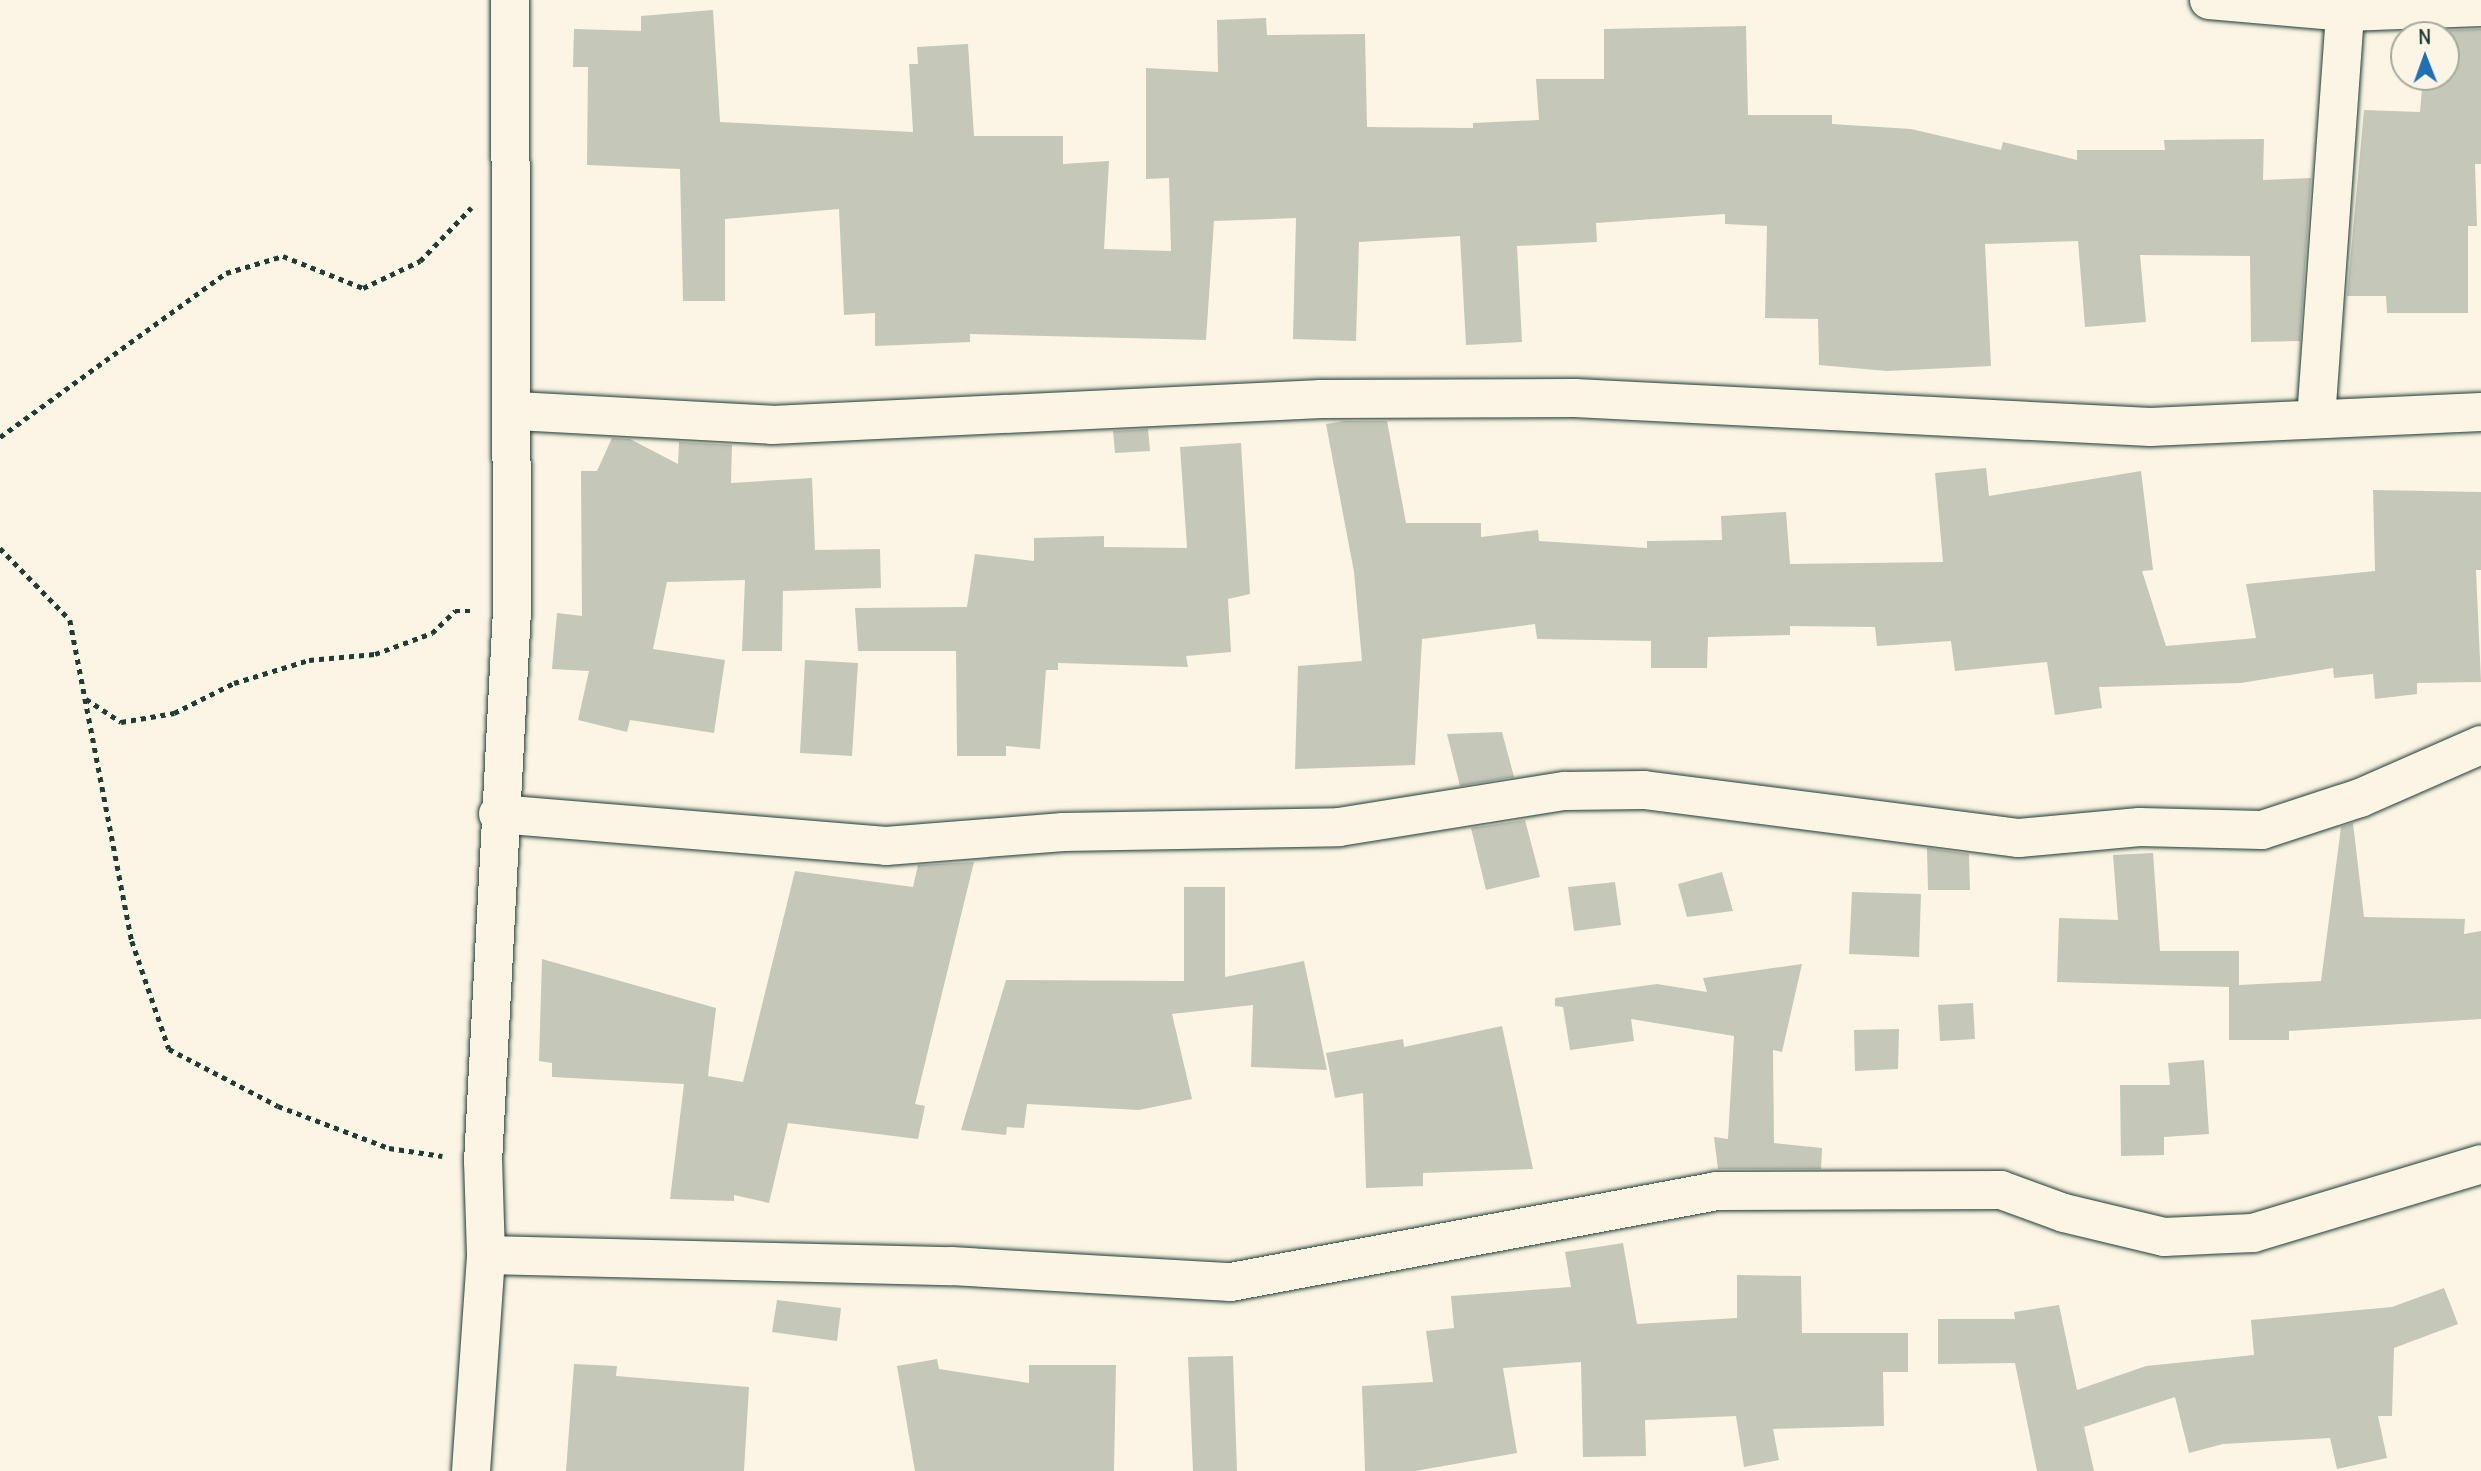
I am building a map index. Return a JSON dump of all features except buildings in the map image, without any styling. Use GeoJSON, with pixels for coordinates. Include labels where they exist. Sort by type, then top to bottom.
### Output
{"type":"FeatureCollection","features":[{"type":"Feature","properties":{"kind":"street"},"geometry":{"type":"LineString","coordinates":[[471,1471],[486,1255],[483,1162],[498,814],[512,610],[516,411],[510,0]]}},
{"type":"Feature","properties":{"kind":"street"},"geometry":{"type":"LineString","coordinates":[[2209,0],[2346,6],[2481,7]]}},
{"type":"Feature","properties":{"kind":"street"},"geometry":{"type":"LineString","coordinates":[[2316,419],[2346,6]]}},
{"type":"Feature","properties":{"kind":"street"},"geometry":{"type":"LineString","coordinates":[[516,411],[772,425],[1321,398],[1575,398],[2150,427],[2481,412]]}},
{"type":"Feature","properties":{"kind":"street"},"geometry":{"type":"LineString","coordinates":[[498,814],[886,846],[1063,832],[1339,827],[1565,791],[1644,790],[2019,838],[2140,827],[2262,830],[2360,798],[2481,745]]}},
{"type":"Feature","properties":{"kind":"street"},"geometry":{"type":"LineString","coordinates":[[486,1255],[951,1266],[1231,1282],[1716,1191],[2001,1190],[2064,1213],[2164,1237],[2253,1233],[2481,1164]]}},
{"type":"Feature","properties":{"kind":"path"},"geometry":{"type":"LineString","coordinates":[[0,437],[226,273],[283,256],[363,288],[420,261],[466,210],[512,196]]}},
{"type":"Feature","properties":{"kind":"path"},"geometry":{"type":"LineString","coordinates":[[0,548],[70,620],[132,941],[169,1049],[278,1106],[389,1148],[483,1162]]}},
{"type":"Feature","properties":{"kind":"path"},"geometry":{"type":"LineString","coordinates":[[86,699],[121,722],[174,713],[234,683],[309,660],[375,654],[432,633],[454,611],[512,610]]}}]}
